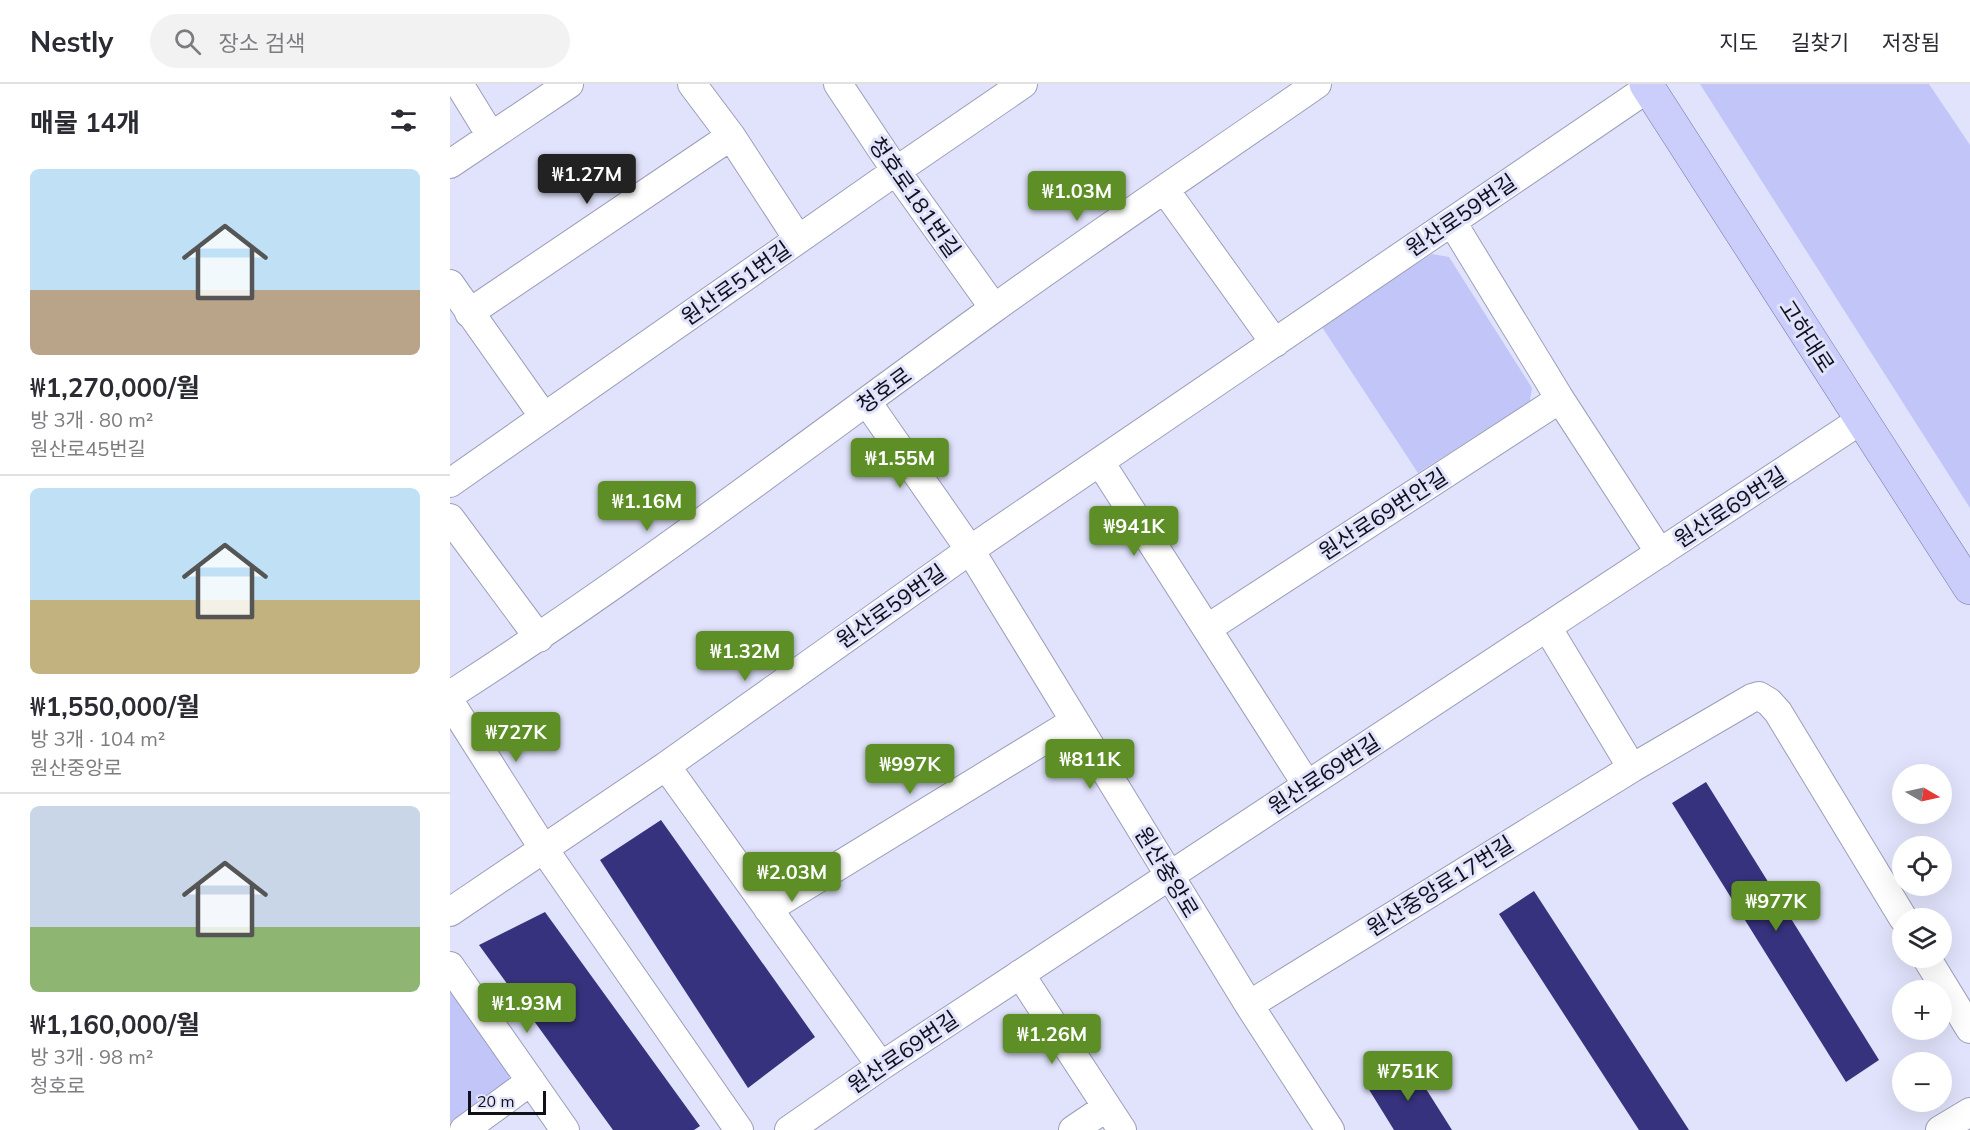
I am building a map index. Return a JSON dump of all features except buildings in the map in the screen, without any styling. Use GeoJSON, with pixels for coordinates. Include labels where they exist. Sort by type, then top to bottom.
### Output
{"type":"FeatureCollection","features":[{"type":"Feature","properties":{"kind":"main road","name":"고하대로"},"geometry":{"type":"LineString","coordinates":[[1647,86],[1970,588]]}},
{"type":"Feature","properties":{"kind":"street"},"geometry":{"type":"LineString","coordinates":[[459,84],[491,136]]}},
{"type":"Feature","properties":{"kind":"street"},"geometry":{"type":"LineString","coordinates":[[450,164],[569,84]]}},
{"type":"Feature","properties":{"kind":"street"},"geometry":{"type":"LineString","coordinates":[[692,84],[731,136],[798,239]]}},
{"type":"Feature","properties":{"kind":"street","name":"청호로181번길"},"geometry":{"type":"LineString","coordinates":[[838,84],[896,171],[994,308]]}},
{"type":"Feature","properties":{"kind":"street","name":"청호로"},"geometry":{"type":"LineString","coordinates":[[450,695],[539,638],[994,308],[1317,84]]}},
{"type":"Feature","properties":{"kind":"street","name":"원산로59번길"},"geometry":{"type":"LineString","coordinates":[[450,912],[666,766],[970,550],[1452,222],[1647,86]]}},
{"type":"Feature","properties":{"kind":"street","name":"원산로51번길"},"geometry":{"type":"LineString","coordinates":[[450,483],[896,171],[1005,89]]}},
{"type":"Feature","properties":{"kind":"street"},"geometry":{"type":"LineString","coordinates":[[469,313],[731,136]]}},
{"type":"Feature","properties":{"kind":"street"},"geometry":{"type":"LineString","coordinates":[[1165,190],[1275,343]]}},
{"type":"Feature","properties":{"kind":"street"},"geometry":{"type":"LineString","coordinates":[[1452,222],[1560,399],[1660,553]]}},
{"type":"Feature","properties":{"kind":"street"},"geometry":{"type":"LineString","coordinates":[[450,284],[544,417]]}},
{"type":"Feature","properties":{"kind":"street","name":"원산로69번안길"},"geometry":{"type":"LineString","coordinates":[[1208,628],[1560,399]]}},
{"type":"Feature","properties":{"kind":"street","name":"원산중앙로"},"geometry":{"type":"LineString","coordinates":[[867,402],[970,550],[1249,1005],[1330,1130]]}},
{"type":"Feature","properties":{"kind":"street","name":"원산로69번길"},"geometry":{"type":"LineString","coordinates":[[789,1130],[881,1066],[1861,420]]}},
{"type":"Feature","properties":{"kind":"street"},"geometry":{"type":"LineString","coordinates":[[1100,462],[1307,785]]}},
{"type":"Feature","properties":{"kind":"street"},"geometry":{"type":"LineString","coordinates":[[450,518],[539,638]]}},
{"type":"Feature","properties":{"kind":"street"},"geometry":{"type":"LineString","coordinates":[[1547,627],[1632,768]]}},
{"type":"Feature","properties":{"kind":"street","name":"원산중앙로17번길"},"geometry":{"type":"LineString","coordinates":[[1249,1005],[1632,768],[1758,696],[1778,712],[1897,908]]}},
{"type":"Feature","properties":{"kind":"street"},"geometry":{"type":"LineString","coordinates":[[450,702],[543,848],[739,1130]]}},
{"type":"Feature","properties":{"kind":"street"},"geometry":{"type":"LineString","coordinates":[[768,909],[1075,722]]}},
{"type":"Feature","properties":{"kind":"street"},"geometry":{"type":"LineString","coordinates":[[666,766],[881,1066]]}},
{"type":"Feature","properties":{"kind":"street"},"geometry":{"type":"LineString","coordinates":[[450,966],[565,1130]]}},
{"type":"Feature","properties":{"kind":"street"},"geometry":{"type":"LineString","coordinates":[[1933,968],[1970,1029]]}},
{"type":"Feature","properties":{"kind":"street"},"geometry":{"type":"LineString","coordinates":[[1020,974],[1122,1130]]}},
{"type":"Feature","properties":{"kind":"street"},"geometry":{"type":"LineString","coordinates":[[464,1130],[531,1081]]}},
{"type":"Feature","properties":{"kind":"street"},"geometry":{"type":"LineString","coordinates":[[1073,1130],[1107,1107]]}},
{"type":"Feature","properties":{"kind":"street"},"geometry":{"type":"LineString","coordinates":[[1940,1130],[1970,1112]]}},
{"type":"Feature","properties":{"kind":"shaded area"},"geometry":{"type":"Polygon","coordinates":[[[1700,84],[1929,84],[1970,145],[1970,508],[1700,84]]]}},
{"type":"Feature","properties":{"kind":"shaded area"},"geometry":{"type":"Polygon","coordinates":[[[1432,254],[1449,257],[1532,388],[1530,401],[1418,473],[1320,324],[1432,254]]]}},
{"type":"Feature","properties":{"kind":"shaded area"},"geometry":{"type":"Polygon","coordinates":[[[450,985],[509,1070],[509,1086],[450,1127],[450,985]]]}}]}
